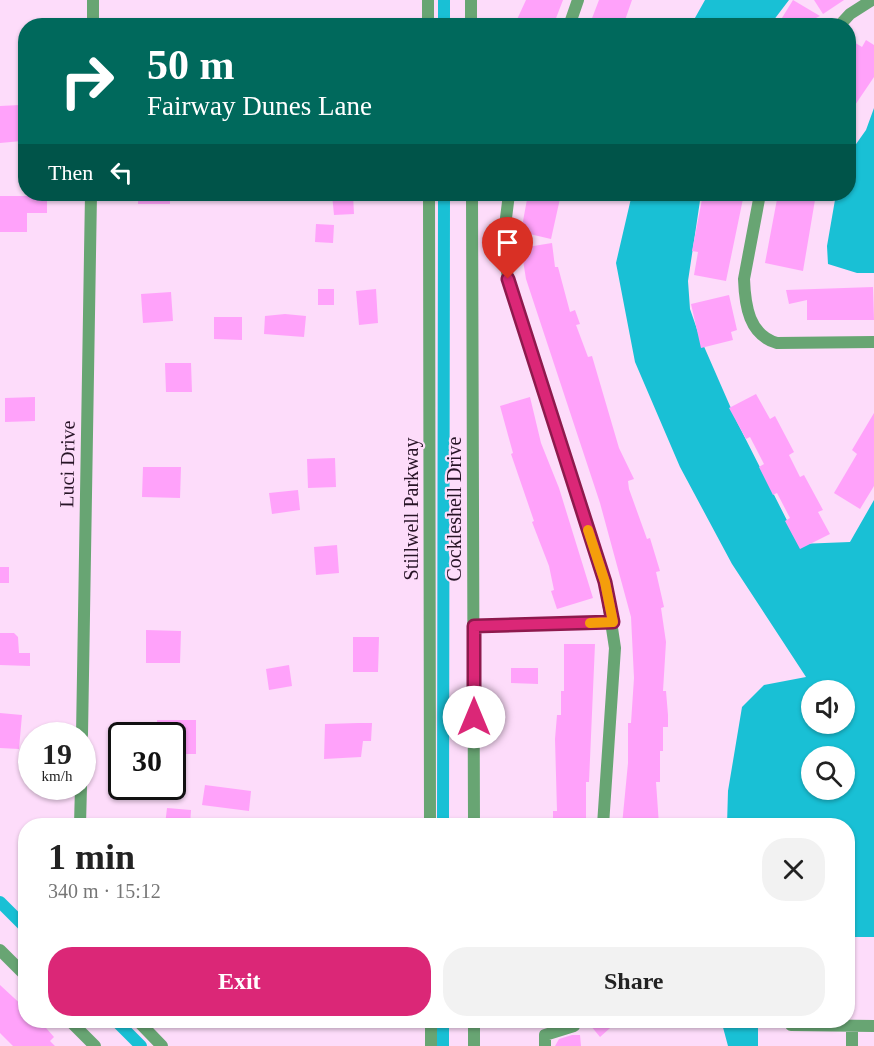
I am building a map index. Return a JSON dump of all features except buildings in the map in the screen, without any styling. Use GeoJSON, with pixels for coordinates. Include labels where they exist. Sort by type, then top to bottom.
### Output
{"type":"FeatureCollection","features":[{"type":"Feature","properties":{"kind":"street"},"geometry":{"type":"LineString","coordinates":[[93,0],[93,18]]}},
{"type":"Feature","properties":{"kind":"street"},"geometry":{"type":"LineString","coordinates":[[428,0],[428,18]]}},
{"type":"Feature","properties":{"kind":"street"},"geometry":{"type":"LineString","coordinates":[[471,0],[471,18]]}},
{"type":"Feature","properties":{"kind":"street"},"geometry":{"type":"LineString","coordinates":[[572,18],[578,0]]}},
{"type":"Feature","properties":{"kind":"street"},"geometry":{"type":"LineString","coordinates":[[846,18],[872,0]]}},
{"type":"Feature","properties":{"kind":"street","name":"Luci Drive"},"geometry":{"type":"LineString","coordinates":[[82,722],[91,201]]}},
{"type":"Feature","properties":{"kind":"street","name":"Stillwell Parkway"},"geometry":{"type":"LineString","coordinates":[[429,201],[430,818]]}},
{"type":"Feature","properties":{"kind":"street","name":"Cockleshell Drive"},"geometry":{"type":"LineString","coordinates":[[472,201],[474,818]]}},
{"type":"Feature","properties":{"kind":"street"},"geometry":{"type":"LineString","coordinates":[[507,201],[503,242],[507,273],[605,582],[613,622],[615,648],[603,818]]}},
{"type":"Feature","properties":{"kind":"street"},"geometry":{"type":"LineString","coordinates":[[759,201],[744,279],[744,293],[756,331],[765,340],[777,343],[874,342]]}},
{"type":"Feature","properties":{"kind":"street"},"geometry":{"type":"LineString","coordinates":[[474,626],[613,622]]}},
{"type":"Feature","properties":{"kind":"street"},"geometry":{"type":"LineString","coordinates":[[80,818],[81,800]]}},
{"type":"Feature","properties":{"kind":"street"},"geometry":{"type":"LineString","coordinates":[[0,950],[18,968]]}},
{"type":"Feature","properties":{"kind":"street"},"geometry":{"type":"LineString","coordinates":[[855,1026],[874,1026]]}},
{"type":"Feature","properties":{"kind":"street"},"geometry":{"type":"LineString","coordinates":[[77,1028],[94,1046]]}},
{"type":"Feature","properties":{"kind":"street"},"geometry":{"type":"LineString","coordinates":[[145,1028],[162,1046]]}},
{"type":"Feature","properties":{"kind":"street"},"geometry":{"type":"LineString","coordinates":[[431,1028],[431,1046]]}},
{"type":"Feature","properties":{"kind":"street"},"geometry":{"type":"LineString","coordinates":[[474,1028],[474,1046]]}},
{"type":"Feature","properties":{"kind":"street"},"geometry":{"type":"LineString","coordinates":[[545,1046],[545,1035],[568,1028]]}},
{"type":"Feature","properties":{"kind":"street"},"geometry":{"type":"LineString","coordinates":[[852,1028],[852,1046]]}},
{"type":"Feature","properties":{"kind":"water"},"geometry":{"type":"Polygon","coordinates":[[[705,0],[789,0],[775,18],[695,18],[705,0]]]}},
{"type":"Feature","properties":{"kind":"water"},"geometry":{"type":"Polygon","coordinates":[[[874,108],[874,273],[857,273],[828,264],[827,246],[835,201],[856,201],[856,144],[866,130],[874,108]]]}},
{"type":"Feature","properties":{"kind":"water"},"geometry":{"type":"Polygon","coordinates":[[[630,201],[700,201],[688,281],[690,309],[737,422],[799,544],[850,542],[874,500],[874,937],[855,937],[855,818],[727,818],[728,791],[742,707],[764,685],[806,677],[732,564],[680,467],[635,362],[616,263],[630,201]]]}},
{"type":"Feature","properties":{"kind":"water"},"geometry":{"type":"Polygon","coordinates":[[[723,1028],[758,1028],[758,1046],[728,1046],[723,1028]]]}},
{"type":"Feature","properties":{"kind":"waterway"},"geometry":{"type":"LineString","coordinates":[[444,0],[444,18]]}},
{"type":"Feature","properties":{"kind":"waterway"},"geometry":{"type":"LineString","coordinates":[[443,818],[444,201]]}},
{"type":"Feature","properties":{"kind":"waterway"},"geometry":{"type":"LineString","coordinates":[[0,902],[18,920]]}},
{"type":"Feature","properties":{"kind":"waterway"},"geometry":{"type":"LineString","coordinates":[[123,1028],[141,1046]]}},
{"type":"Feature","properties":{"kind":"waterway"},"geometry":{"type":"LineString","coordinates":[[443,1028],[443,1046]]}},
{"type":"Feature","properties":{"kind":"slow traffic"},"geometry":{"type":"LineString","coordinates":[[588,530],[605,582],[613,622],[590,623]]}},
{"type":"Feature","properties":{"kind":"route"},"geometry":{"type":"LineString","coordinates":[[474,717],[474,626],[613,622],[605,582],[508,279]]}}]}
